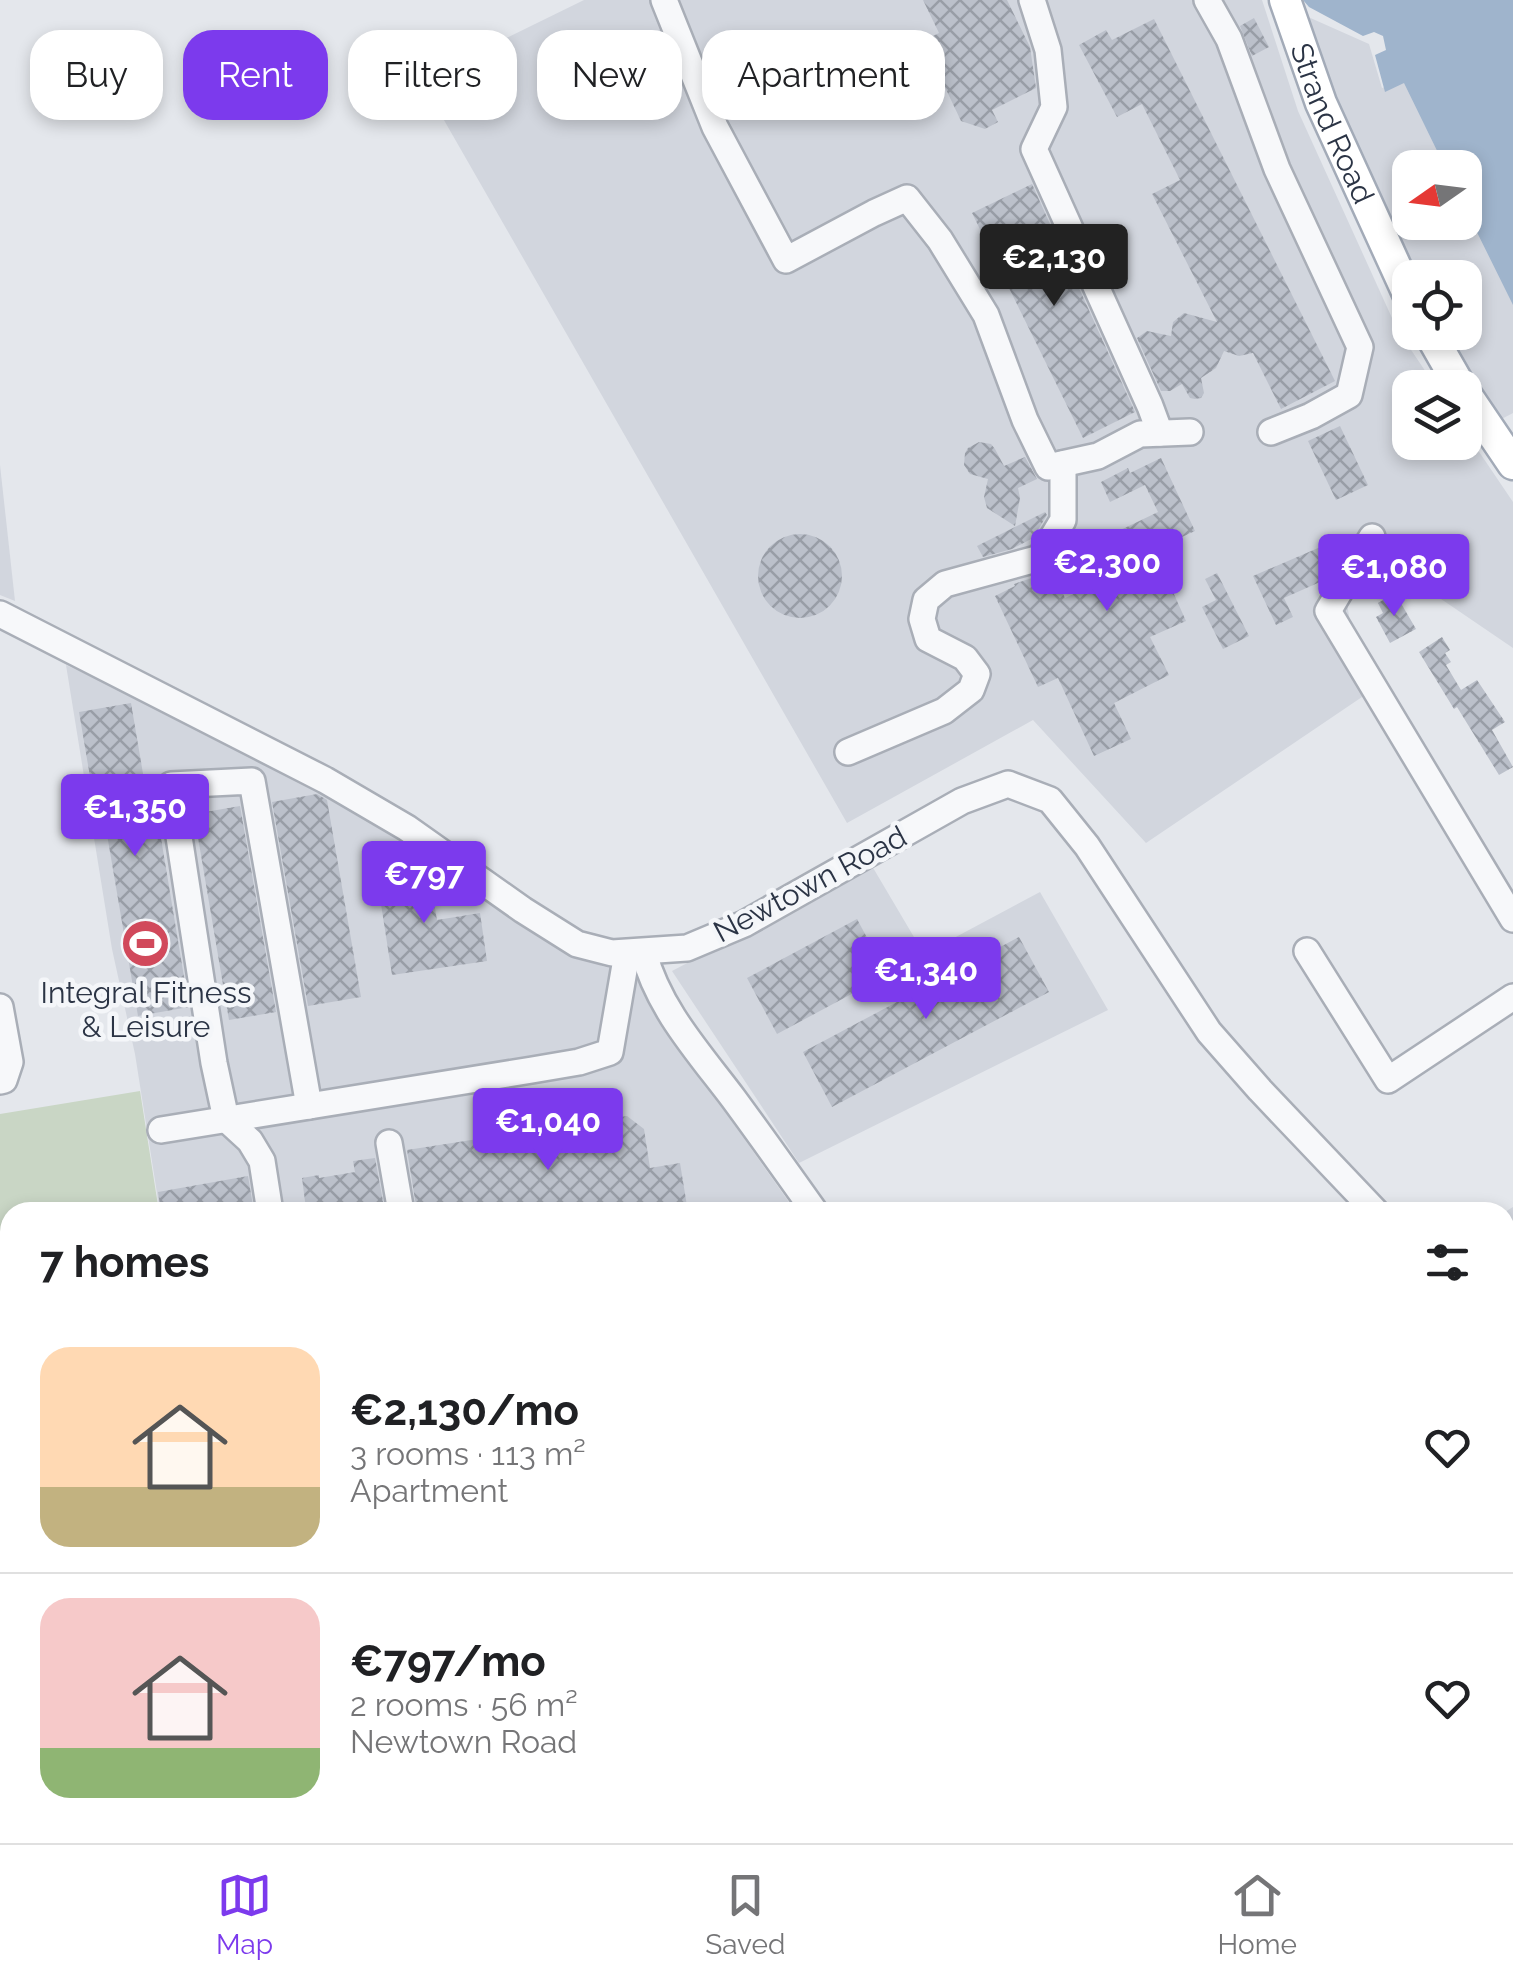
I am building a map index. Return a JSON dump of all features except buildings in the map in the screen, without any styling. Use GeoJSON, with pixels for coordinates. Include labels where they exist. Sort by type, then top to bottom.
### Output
{"type":"FeatureCollection","features":[{"type":"Feature","properties":{"kind":"main road","name":"Strand Road"},"geometry":{"type":"LineString","coordinates":[[1285,0],[1321,103],[1393,260]]}},
{"type":"Feature","properties":{"kind":"main road"},"geometry":{"type":"LineString","coordinates":[[1482,418],[1513,464]]}},
{"type":"Feature","properties":{"kind":"street"},"geometry":{"type":"LineString","coordinates":[[664,0],[715,127],[786,260],[907,198],[940,240],[986,315],[1025,420],[1048,467],[1098,456],[1140,434],[1190,432]]}},
{"type":"Feature","properties":{"kind":"street"},"geometry":{"type":"LineString","coordinates":[[1032,0],[1048,50],[1054,107],[1034,149],[1160,434]]}},
{"type":"Feature","properties":{"kind":"street"},"geometry":{"type":"LineString","coordinates":[[1207,0],[1229,39],[1277,168],[1360,347],[1350,395],[1271,432]]}},
{"type":"Feature","properties":{"kind":"street"},"geometry":{"type":"LineString","coordinates":[[848,752],[944,712],[971,690],[977,674],[965,658],[928,639],[922,619],[926,600],[945,584],[1040,558],[1063,520],[1063,464]]}},
{"type":"Feature","properties":{"kind":"street"},"geometry":{"type":"LineString","coordinates":[[1372,538],[1328,611],[1513,919]]}},
{"type":"Feature","properties":{"kind":"street","name":"Newtown Road"},"geometry":{"type":"LineString","coordinates":[[0,614],[325,780],[407,828],[578,944],[612,953],[687,948],[744,924],[962,801],[1008,784],[1050,800],[1087,846],[1210,1032],[1366,1202]]}},
{"type":"Feature","properties":{"kind":"street"},"geometry":{"type":"LineString","coordinates":[[268,1202],[262,1161],[250,1141],[226,1119],[171,785],[252,781],[309,1106]]}},
{"type":"Feature","properties":{"kind":"street"},"geometry":{"type":"LineString","coordinates":[[1308,951],[1388,1080],[1513,997]]}},
{"type":"Feature","properties":{"kind":"street"},"geometry":{"type":"LineString","coordinates":[[161,1130],[579,1062],[610,1052],[636,953]]}},
{"type":"Feature","properties":{"kind":"street"},"geometry":{"type":"LineString","coordinates":[[636,953],[698,1054],[808,1202]]}},
{"type":"Feature","properties":{"kind":"street"},"geometry":{"type":"LineString","coordinates":[[0,1007],[10,1062],[4,1080],[0,1081]]}},
{"type":"Feature","properties":{"kind":"street"},"geometry":{"type":"LineString","coordinates":[[389,1143],[399,1202]]}},
{"type":"Feature","properties":{"kind":"shaded area"},"geometry":{"type":"Polygon","coordinates":[[[584,0],[1262,0],[1298,111],[1392,318],[1392,350],[1411,350],[1425,370],[1392,370],[1392,460],[1482,460],[1482,456],[1513,502],[1513,648],[1397,569],[1346,597],[1362,697],[1146,843],[1033,720],[847,823],[444,120],[517,120],[517,33],[584,0]]]}},
{"type":"Feature","properties":{"kind":"shaded area"},"geometry":{"type":"Polygon","coordinates":[[[1297,12],[1369,44],[1382,88],[1408,79],[1443,150],[1392,150],[1392,227],[1297,12]]]}},
{"type":"Feature","properties":{"kind":"shaded area"},"geometry":{"type":"Polygon","coordinates":[[[1482,232],[1513,297],[1513,413],[1492,424],[1482,405],[1482,370],[1463,370],[1452,350],[1482,350],[1482,260],[1406,260],[1398,240],[1482,240],[1482,232]]]}},
{"type":"Feature","properties":{"kind":"shaded area"},"geometry":{"type":"Polygon","coordinates":[[[0,465],[15,601],[0,595],[0,465]]]}},
{"type":"Feature","properties":{"kind":"shaded area"},"geometry":{"type":"Polygon","coordinates":[[[66,665],[215,734],[399,832],[529,923],[602,966],[640,976],[660,1020],[789,1202],[158,1202],[135,1054],[112,949],[66,665]]]}},
{"type":"Feature","properties":{"kind":"shaded area"},"geometry":{"type":"Polygon","coordinates":[[[872,866],[924,954],[1040,892],[1108,1010],[799,1163],[672,971],[872,866]]]}},
{"type":"Feature","properties":{"kind":"green space"},"geometry":{"type":"Polygon","coordinates":[[[140,1091],[157,1202],[0,1202],[0,1114],[140,1091]]]}},
{"type":"Feature","properties":{"kind":"water"},"geometry":{"type":"Polygon","coordinates":[[[1303,0],[1513,0],[1513,305],[1481,240],[1482,150],[1437,150],[1404,83],[1385,92],[1375,55],[1386,50],[1383,36],[1374,32],[1363,36],[1303,0]]]}},
{"type":"Feature","properties":{"kind":"place","name":"Integral Fitness & Leisure"},"geometry":{"type":"Point","coordinates":[146,943]}}]}
